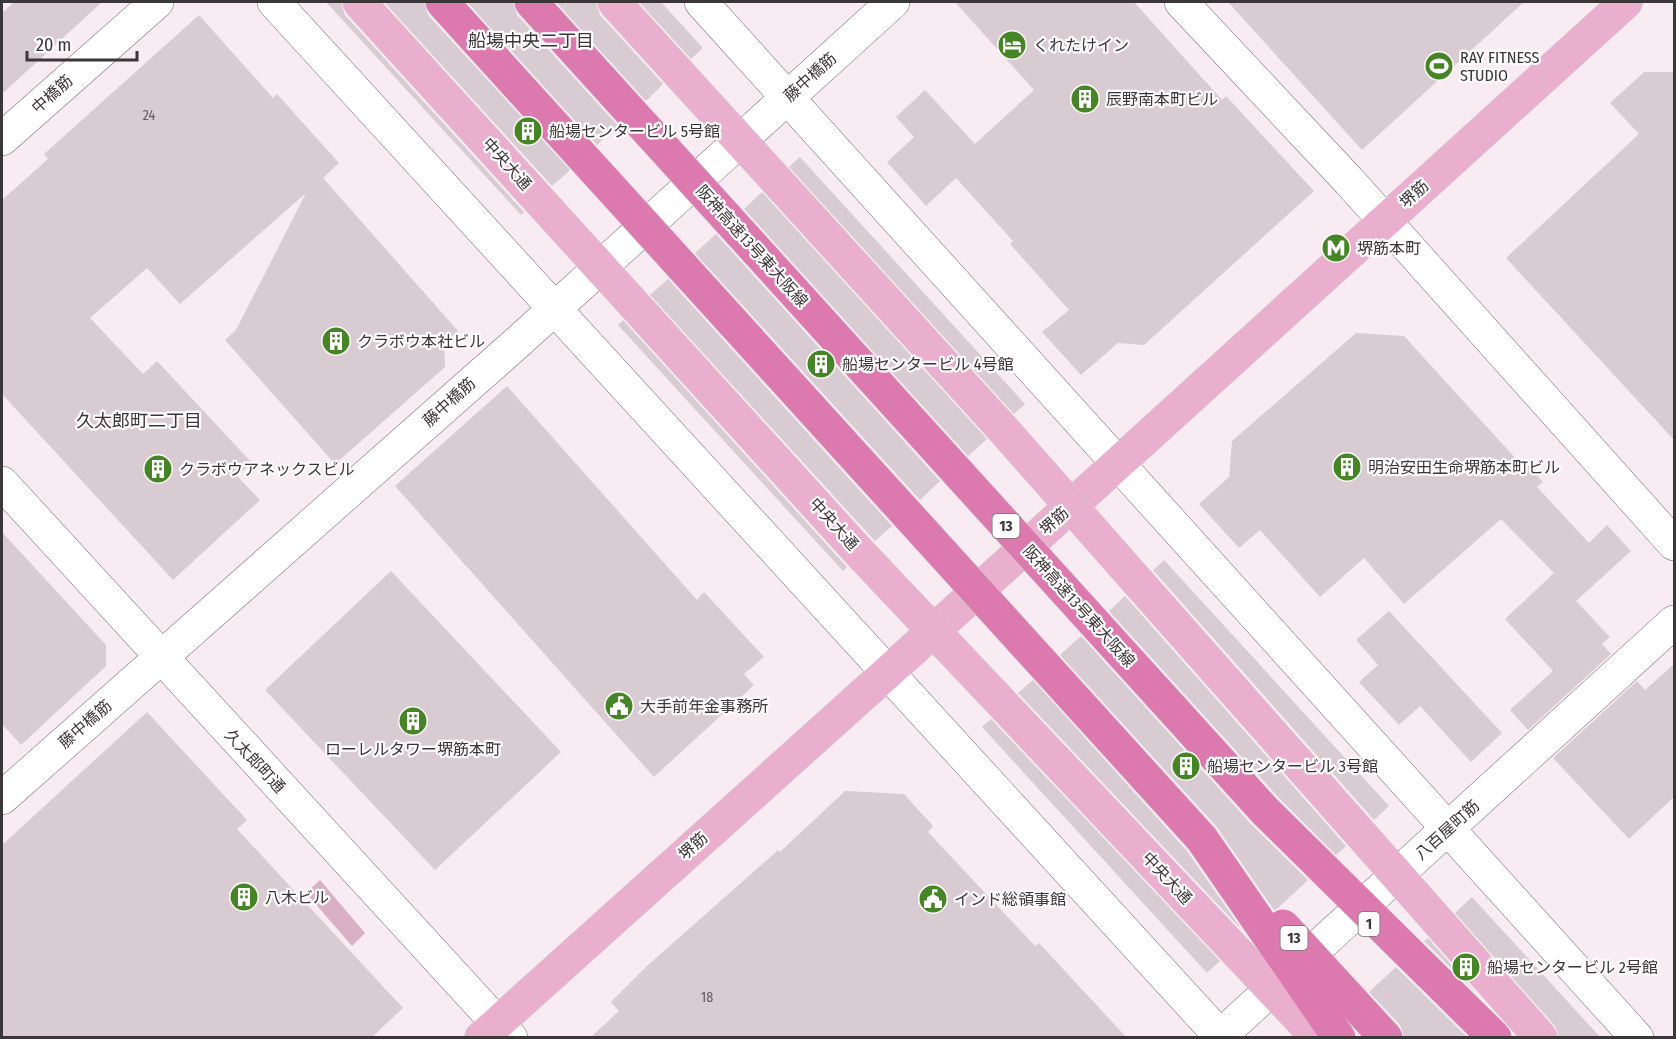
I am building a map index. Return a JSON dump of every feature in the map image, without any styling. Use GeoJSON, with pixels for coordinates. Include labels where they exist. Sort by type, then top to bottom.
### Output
{"type":"FeatureCollection","features":[{"type":"Feature","properties":{"kind":"highway","name":"13"},"geometry":{"type":"LineString","coordinates":[[442,2],[1202,839],[1386,1038]]}},
{"type":"Feature","properties":{"kind":"highway","name":"阪神高速13号東大阪線"},"geometry":{"type":"LineString","coordinates":[[531,2],[1265,811],[1495,1038]]}},
{"type":"Feature","properties":{"kind":"highway","name":"1"},"geometry":{"type":"LineString","coordinates":[[1265,811],[1473,1038]]}},
{"type":"Feature","properties":{"kind":"highway","name":"13"},"geometry":{"type":"LineString","coordinates":[[1202,839],[1339,1038]]}},
{"type":"Feature","properties":{"kind":"main road","name":"中央大通"},"geometry":{"type":"LineString","coordinates":[[359,2],[860,552],[1318,1038]]}},
{"type":"Feature","properties":{"kind":"main road"},"geometry":{"type":"LineString","coordinates":[[614,2],[1001,427],[1541,1038]]}},
{"type":"Feature","properties":{"kind":"main road","name":"堺筋"},"geometry":{"type":"LineString","coordinates":[[496,1033],[1384,220],[1626,2]]}},
{"type":"Feature","properties":{"kind":"street","name":"中橋筋"},"geometry":{"type":"LineString","coordinates":[[2,139],[157,2]]}},
{"type":"Feature","properties":{"kind":"street"},"geometry":{"type":"LineString","coordinates":[[274,2],[1220,1037]]}},
{"type":"Feature","properties":{"kind":"street"},"geometry":{"type":"LineString","coordinates":[[701,2],[1637,1038]]}},
{"type":"Feature","properties":{"kind":"street","name":"藤中橋筋"},"geometry":{"type":"LineString","coordinates":[[2,798],[554,309],[893,2]]}},
{"type":"Feature","properties":{"kind":"street"},"geometry":{"type":"LineString","coordinates":[[1181,2],[1384,220],[1674,544]]}},
{"type":"Feature","properties":{"kind":"street","name":"久太郎町通"},"geometry":{"type":"LineString","coordinates":[[2,483],[496,1033]]}},
{"type":"Feature","properties":{"kind":"street","name":"八百屋町筋"},"geometry":{"type":"LineString","coordinates":[[1220,1037],[1674,622]]}},
{"type":"Feature","properties":{"kind":"shaded area"},"geometry":{"type":"Polygon","coordinates":[[[320,880],[365,933],[352,946],[306,893],[320,880]]]}},
{"type":"Feature","properties":{"kind":"building"},"geometry":{"type":"Polygon","coordinates":[[[14,2],[102,2],[2,94],[2,13],[14,2]]]}},
{"type":"Feature","properties":{"kind":"building"},"geometry":{"type":"Polygon","coordinates":[[[326,2],[341,2],[345,15],[524,212],[521,215],[326,2]]]}},
{"type":"Feature","properties":{"kind":"building"},"geometry":{"type":"Polygon","coordinates":[[[384,2],[424,2],[428,15],[570,170],[552,186],[384,2]]]}},
{"type":"Feature","properties":{"kind":"building"},"geometry":{"type":"Polygon","coordinates":[[[467,2],[513,2],[517,15],[618,126],[597,145],[467,2]]]}},
{"type":"Feature","properties":{"kind":"building"},"geometry":{"type":"Polygon","coordinates":[[[556,2],[596,2],[600,15],[663,84],[646,101],[556,2]]]}},
{"type":"Feature","properties":{"kind":"building"},"geometry":{"type":"Polygon","coordinates":[[[639,2],[661,2],[703,48],[691,59],[639,2]]]}},
{"type":"Feature","properties":{"kind":"building"},"geometry":{"type":"Polygon","coordinates":[[[955,2],[1134,2],[1222,100],[1226,96],[1314,191],[1144,345],[1118,343],[1081,375],[1042,332],[1069,310],[1010,244],[1013,241],[956,178],[926,206],[887,162],[914,137],[896,117],[925,90],[975,144],[1034,90],[955,2]]]}},
{"type":"Feature","properties":{"kind":"building"},"geometry":{"type":"Polygon","coordinates":[[[1228,2],[1524,2],[1362,150],[1228,2]]]}},
{"type":"Feature","properties":{"kind":"building"},"geometry":{"type":"Polygon","coordinates":[[[199,15],[273,98],[277,94],[339,163],[323,178],[458,331],[444,343],[445,367],[335,464],[225,340],[236,330],[306,193],[180,304],[147,268],[90,318],[143,374],[157,361],[252,463],[237,476],[260,500],[173,580],[2,394],[2,200],[48,159],[44,154],[199,15]]]}},
{"type":"Feature","properties":{"kind":"building"},"geometry":{"type":"Polygon","coordinates":[[[1644,72],[1674,72],[1674,440],[1506,258],[1639,134],[1610,103],[1644,72]]]}},
{"type":"Feature","properties":{"kind":"building"},"geometry":{"type":"Polygon","coordinates":[[[800,157],[1025,404],[1014,414],[789,167],[800,157]]]}},
{"type":"Feature","properties":{"kind":"building"},"geometry":{"type":"Polygon","coordinates":[[[762,192],[987,439],[968,456],[744,209],[762,192]]]}},
{"type":"Feature","properties":{"kind":"building"},"geometry":{"type":"Polygon","coordinates":[[[716,234],[940,481],[920,500],[695,253],[716,234]]]}},
{"type":"Feature","properties":{"kind":"building"},"geometry":{"type":"Polygon","coordinates":[[[668,279],[892,526],[875,541],[650,295],[668,279]]]}},
{"type":"Feature","properties":{"kind":"building"},"geometry":{"type":"Polygon","coordinates":[[[623,320],[847,567],[843,571],[618,325],[623,320]]]}},
{"type":"Feature","properties":{"kind":"building"},"geometry":{"type":"Polygon","coordinates":[[[1356,333],[1404,336],[1518,461],[1522,458],[1543,482],[1537,487],[1589,543],[1607,525],[1631,551],[1576,601],[1610,637],[1602,644],[1611,654],[1528,730],[1510,710],[1553,671],[1505,619],[1554,573],[1501,519],[1404,604],[1364,558],[1320,597],[1260,530],[1239,548],[1199,504],[1229,477],[1232,441],[1356,333]]]}},
{"type":"Feature","properties":{"kind":"building"},"geometry":{"type":"Polygon","coordinates":[[[507,386],[697,600],[704,592],[764,657],[744,674],[754,685],[654,777],[395,486],[507,386]]]}},
{"type":"Feature","properties":{"kind":"building"},"geometry":{"type":"Polygon","coordinates":[[[2,532],[106,645],[106,666],[21,745],[2,724],[2,532]]]}},
{"type":"Feature","properties":{"kind":"building"},"geometry":{"type":"Polygon","coordinates":[[[1164,560],[1389,806],[1374,820],[1153,570],[1164,560]]]}},
{"type":"Feature","properties":{"kind":"building","name":"ローレルタワー堺筋本町"},"geometry":{"type":"Polygon","coordinates":[[[391,571],[561,752],[435,870],[265,690],[391,571]]]}},
{"type":"Feature","properties":{"kind":"building"},"geometry":{"type":"Polygon","coordinates":[[[1125,596],[1346,846],[1336,855],[1279,798],[1109,611],[1125,596]]]}},
{"type":"Feature","properties":{"kind":"building"},"geometry":{"type":"Polygon","coordinates":[[[1389,611],[1502,733],[1471,762],[1420,706],[1399,725],[1359,682],[1378,665],[1356,640],[1389,611]]]}},
{"type":"Feature","properties":{"kind":"building"},"geometry":{"type":"Polygon","coordinates":[[[1081,636],[1251,824],[1308,880],[1278,908],[1274,910],[1216,826],[1060,655],[1081,636]]]}},
{"type":"Feature","properties":{"kind":"building"},"geometry":{"type":"Polygon","coordinates":[[[1674,664],[1674,797],[1629,839],[1553,758],[1637,681],[1645,690],[1674,664]]]}},
{"type":"Feature","properties":{"kind":"building"},"geometry":{"type":"Polygon","coordinates":[[[1033,680],[1187,851],[1242,930],[1018,693],[1033,680]]]}},
{"type":"Feature","properties":{"kind":"building"},"geometry":{"type":"Polygon","coordinates":[[[147,712],[247,820],[237,829],[403,1008],[371,1038],[2,1038],[2,845],[147,712]]]}},
{"type":"Feature","properties":{"kind":"building"},"geometry":{"type":"Polygon","coordinates":[[[991,719],[1220,961],[1207,973],[982,727],[991,719]]]}},
{"type":"Feature","properties":{"kind":"building"},"geometry":{"type":"Polygon","coordinates":[[[845,791],[904,794],[933,826],[928,832],[1035,946],[1039,943],[1127,1038],[590,1038],[619,1011],[611,1002],[647,966],[778,850],[780,852],[845,791]]]}},
{"type":"Feature","properties":{"kind":"building"},"geometry":{"type":"Polygon","coordinates":[[[1472,897],[1601,1038],[1559,1038],[1555,1026],[1455,913],[1472,897]]]}},
{"type":"Feature","properties":{"kind":"building"},"geometry":{"type":"Polygon","coordinates":[[[1428,938],[1477,994],[1424,941],[1428,938]]]}},
{"type":"Feature","properties":{"kind":"building"},"geometry":{"type":"Polygon","coordinates":[[[1396,967],[1468,1038],[1404,1038],[1400,1025],[1369,992],[1396,967]]]}},
{"type":"Feature","properties":{"kind":"place","name":"くれたけイン"},"geometry":{"type":"Point","coordinates":[1012,45]}},
{"type":"Feature","properties":{"kind":"place","name":"RAY FITNESS STUDIO"},"geometry":{"type":"Point","coordinates":[1439,66]}},
{"type":"Feature","properties":{"kind":"place","name":"辰野南本町ビル"},"geometry":{"type":"Point","coordinates":[1085,99]}},
{"type":"Feature","properties":{"kind":"place","name":"船場センタービル 5号館"},"geometry":{"type":"Point","coordinates":[528,131]}},
{"type":"Feature","properties":{"kind":"place","name":"堺筋本町"},"geometry":{"type":"Point","coordinates":[1336,248]}},
{"type":"Feature","properties":{"kind":"place","name":"クラボウ本社ビル"},"geometry":{"type":"Point","coordinates":[336,341]}},
{"type":"Feature","properties":{"kind":"place","name":"船場センタービル 4号館"},"geometry":{"type":"Point","coordinates":[821,364]}},
{"type":"Feature","properties":{"kind":"place","name":"明治安田生命堺筋本町ビル"},"geometry":{"type":"Point","coordinates":[1347,467]}},
{"type":"Feature","properties":{"kind":"place","name":"クラボウアネックスビル"},"geometry":{"type":"Point","coordinates":[158,469]}},
{"type":"Feature","properties":{"kind":"place","name":"大手前年金事務所"},"geometry":{"type":"Point","coordinates":[619,706]}},
{"type":"Feature","properties":{"kind":"place","name":"ローレルタワー堺筋本町"},"geometry":{"type":"Point","coordinates":[413,721]}},
{"type":"Feature","properties":{"kind":"place","name":"船場センタービル 3号館"},"geometry":{"type":"Point","coordinates":[1186,766]}},
{"type":"Feature","properties":{"kind":"place","name":"八木ビル"},"geometry":{"type":"Point","coordinates":[244,897]}},
{"type":"Feature","properties":{"kind":"place","name":"インド総領事館"},"geometry":{"type":"Point","coordinates":[933,899]}},
{"type":"Feature","properties":{"kind":"place","name":"船場センタービル 2号館"},"geometry":{"type":"Point","coordinates":[1466,967]}},
{"type":"Feature","properties":{"kind":"district","name":"船場中央二丁目"},"geometry":{"type":"Point","coordinates":[531,41]}},
{"type":"Feature","properties":{"kind":"district","name":"久太郎町二丁目"},"geometry":{"type":"Point","coordinates":[139,421]}}]}
